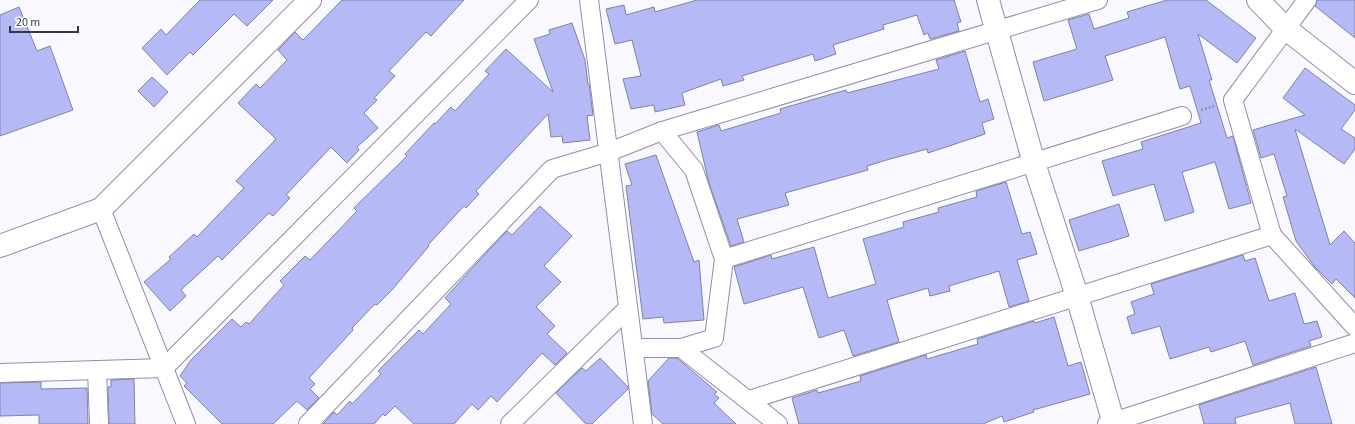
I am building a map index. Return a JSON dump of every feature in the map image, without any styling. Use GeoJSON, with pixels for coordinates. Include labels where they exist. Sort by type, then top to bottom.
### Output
{"type":"FeatureCollection","features":[{"type":"Feature","properties":{"kind":"street"},"geometry":{"type":"LineString","coordinates":[[0,246],[101,209],[310,0]]}},
{"type":"Feature","properties":{"kind":"street"},"geometry":{"type":"LineString","coordinates":[[0,373],[164,368],[529,0]]}},
{"type":"Feature","properties":{"kind":"street"},"geometry":{"type":"LineString","coordinates":[[589,0],[643,424]]}},
{"type":"Feature","properties":{"kind":"street"},"geometry":{"type":"LineString","coordinates":[[988,0],[1034,163],[1077,296],[1112,423],[1355,343]]}},
{"type":"Feature","properties":{"kind":"street"},"geometry":{"type":"LineString","coordinates":[[308,424],[552,169],[608,152],[662,131],[1098,0]]}},
{"type":"Feature","properties":{"kind":"street"},"geometry":{"type":"LineString","coordinates":[[1258,0],[1285,28],[1355,83]]}},
{"type":"Feature","properties":{"kind":"street"},"geometry":{"type":"LineString","coordinates":[[1307,0],[1233,100],[1272,235],[1355,327]]}},
{"type":"Feature","properties":{"kind":"street"},"geometry":{"type":"LineString","coordinates":[[724,259],[1182,116]]}},
{"type":"Feature","properties":{"kind":"street"},"geometry":{"type":"LineString","coordinates":[[634,348],[681,348],[714,338],[724,259],[694,170],[662,131]]}},
{"type":"Feature","properties":{"kind":"street"},"geometry":{"type":"LineString","coordinates":[[101,209],[186,424]]}},
{"type":"Feature","properties":{"kind":"street"},"geometry":{"type":"LineString","coordinates":[[749,400],[1272,235]]}},
{"type":"Feature","properties":{"kind":"street"},"geometry":{"type":"LineString","coordinates":[[510,424],[628,308]]}},
{"type":"Feature","properties":{"kind":"street"},"geometry":{"type":"LineString","coordinates":[[681,348],[778,424]]}},
{"type":"Feature","properties":{"kind":"street"},"geometry":{"type":"LineString","coordinates":[[97,370],[99,424]]}},
{"type":"Feature","properties":{"kind":"path"},"geometry":{"type":"LineString","coordinates":[[1182,116],[1233,100]]}},
{"type":"Feature","properties":{"kind":"building"},"geometry":{"type":"Polygon","coordinates":[[[200,0],[273,0],[247,26],[234,14],[193,55],[190,52],[167,75],[142,48],[161,29],[166,35],[200,0]]]}},
{"type":"Feature","properties":{"kind":"building"},"geometry":{"type":"Polygon","coordinates":[[[342,0],[464,0],[431,36],[426,32],[389,71],[395,76],[374,98],[377,100],[364,113],[378,128],[357,147],[359,150],[347,163],[331,147],[286,195],[290,198],[273,216],[269,213],[222,260],[218,256],[181,290],[186,296],[170,311],[144,282],[171,259],[169,257],[194,234],[197,237],[244,188],[236,181],[276,139],[238,103],[256,84],[260,88],[287,60],[278,50],[295,32],[303,40],[342,0]]]}},
{"type":"Feature","properties":{"kind":"building"},"geometry":{"type":"Polygon","coordinates":[[[697,0],[954,0],[961,22],[957,23],[959,31],[930,39],[928,33],[924,35],[917,15],[883,25],[884,29],[833,45],[836,54],[815,61],[813,54],[742,76],[744,80],[723,86],[721,79],[682,93],[685,105],[655,112],[654,105],[631,109],[623,79],[641,76],[632,40],[615,44],[606,9],[624,5],[626,15],[654,7],[655,12],[697,0]]]}},
{"type":"Feature","properties":{"kind":"building"},"geometry":{"type":"Polygon","coordinates":[[[1167,0],[1206,0],[1256,38],[1237,63],[1198,34],[1212,80],[1209,80],[1227,138],[1233,136],[1251,203],[1229,209],[1215,162],[1182,172],[1194,212],[1165,221],[1154,184],[1113,196],[1102,161],[1143,149],[1141,142],[1201,123],[1190,86],[1180,89],[1165,37],[1105,56],[1113,80],[1044,101],[1033,62],[1077,49],[1068,20],[1089,14],[1094,29],[1129,18],[1127,12],[1167,0]]]}},
{"type":"Feature","properties":{"kind":"building"},"geometry":{"type":"Polygon","coordinates":[[[1317,0],[1355,0],[1355,38],[1315,6],[1317,0]]]}},
{"type":"Feature","properties":{"kind":"building"},"geometry":{"type":"Polygon","coordinates":[[[19,7],[37,51],[50,46],[73,110],[0,136],[0,15],[19,7]]]}},
{"type":"Feature","properties":{"kind":"building"},"geometry":{"type":"Polygon","coordinates":[[[572,23],[585,60],[589,84],[593,115],[587,116],[590,140],[563,143],[562,136],[551,137],[548,114],[476,191],[479,194],[466,208],[464,206],[428,245],[429,246],[391,291],[377,305],[375,304],[352,328],[353,330],[309,378],[315,384],[310,389],[319,398],[307,410],[297,401],[273,424],[222,424],[184,386],[187,383],[180,376],[191,360],[232,319],[241,327],[246,322],[249,324],[284,285],[280,281],[305,256],[310,260],[357,211],[354,208],[407,156],[405,154],[434,123],[435,124],[451,107],[455,111],[489,74],[485,71],[506,49],[553,92],[534,39],[550,34],[549,30],[572,23]]]}},
{"type":"Feature","properties":{"kind":"building"},"geometry":{"type":"Polygon","coordinates":[[[965,51],[980,102],[988,99],[994,119],[982,123],[985,134],[928,153],[927,149],[890,159],[867,166],[868,170],[785,193],[789,205],[737,219],[744,242],[731,246],[709,183],[697,132],[719,125],[721,131],[781,113],[780,109],[846,90],[847,93],[939,69],[936,60],[965,51]]]}},
{"type":"Feature","properties":{"kind":"building"},"geometry":{"type":"Polygon","coordinates":[[[1305,68],[1355,105],[1355,110],[1341,129],[1355,138],[1355,149],[1344,164],[1295,129],[1330,245],[1344,231],[1355,243],[1355,298],[1336,279],[1332,284],[1314,266],[1296,241],[1283,197],[1287,196],[1274,154],[1261,158],[1253,130],[1305,115],[1283,98],[1305,68]]]}},
{"type":"Feature","properties":{"kind":"building"},"geometry":{"type":"Polygon","coordinates":[[[152,77],[168,92],[154,107],[138,91],[152,77]]]}},
{"type":"Feature","properties":{"kind":"building"},"geometry":{"type":"Polygon","coordinates":[[[656,155],[694,262],[699,260],[704,320],[664,323],[663,317],[643,319],[626,186],[632,185],[625,164],[656,155]]]}},
{"type":"Feature","properties":{"kind":"building"},"geometry":{"type":"Polygon","coordinates":[[[1006,182],[1022,234],[1030,232],[1037,254],[1017,260],[1029,301],[1009,307],[999,271],[949,286],[950,291],[930,296],[928,288],[887,300],[899,342],[853,356],[844,330],[819,338],[803,287],[744,304],[734,267],[771,255],[772,259],[814,247],[828,298],[876,284],[863,239],[904,227],[903,222],[939,212],[938,208],[977,197],[976,191],[1006,182]]]}},
{"type":"Feature","properties":{"kind":"building"},"geometry":{"type":"Polygon","coordinates":[[[1119,204],[1129,236],[1079,251],[1069,220],[1119,204]]]}},
{"type":"Feature","properties":{"kind":"building"},"geometry":{"type":"Polygon","coordinates":[[[540,206],[572,236],[544,266],[561,282],[536,307],[555,326],[547,334],[567,353],[555,365],[542,353],[497,402],[491,396],[478,410],[472,404],[454,424],[414,424],[395,406],[385,416],[383,414],[374,424],[323,424],[334,412],[337,415],[350,401],[352,404],[381,374],[378,371],[419,330],[423,334],[451,304],[445,298],[507,231],[512,235],[540,206]]]}},
{"type":"Feature","properties":{"kind":"building"},"geometry":{"type":"Polygon","coordinates":[[[1243,255],[1245,261],[1255,258],[1269,301],[1295,293],[1304,324],[1317,321],[1322,337],[1309,341],[1311,346],[1253,365],[1245,341],[1211,352],[1209,347],[1170,359],[1160,326],[1132,334],[1127,317],[1135,314],[1131,302],[1154,294],[1151,284],[1243,255]]]}},
{"type":"Feature","properties":{"kind":"building"},"geometry":{"type":"Polygon","coordinates":[[[1054,317],[1068,366],[1081,362],[1090,394],[1033,410],[1034,412],[1004,422],[1002,416],[983,424],[799,424],[792,398],[817,390],[818,393],[861,381],[860,376],[926,355],[927,359],[978,344],[977,339],[1034,321],[1035,323],[1054,317]]]}},
{"type":"Feature","properties":{"kind":"building"},"geometry":{"type":"Polygon","coordinates":[[[600,358],[628,387],[628,389],[592,424],[586,424],[556,393],[582,368],[586,371],[600,358]]]}},
{"type":"Feature","properties":{"kind":"building"},"geometry":{"type":"Polygon","coordinates":[[[669,358],[677,358],[717,392],[714,394],[719,398],[714,403],[736,424],[663,424],[652,414],[648,381],[669,358]]]}},
{"type":"Feature","properties":{"kind":"building"},"geometry":{"type":"Polygon","coordinates":[[[1316,367],[1332,424],[1295,424],[1290,403],[1235,418],[1236,424],[1204,424],[1199,405],[1316,367]]]}},
{"type":"Feature","properties":{"kind":"building"},"geometry":{"type":"Polygon","coordinates":[[[134,379],[135,424],[109,424],[108,387],[111,387],[111,380],[134,379]]]}},
{"type":"Feature","properties":{"kind":"building"},"geometry":{"type":"Polygon","coordinates":[[[41,382],[41,389],[87,388],[88,424],[39,424],[39,415],[0,416],[0,383],[41,382]]]}}]}
